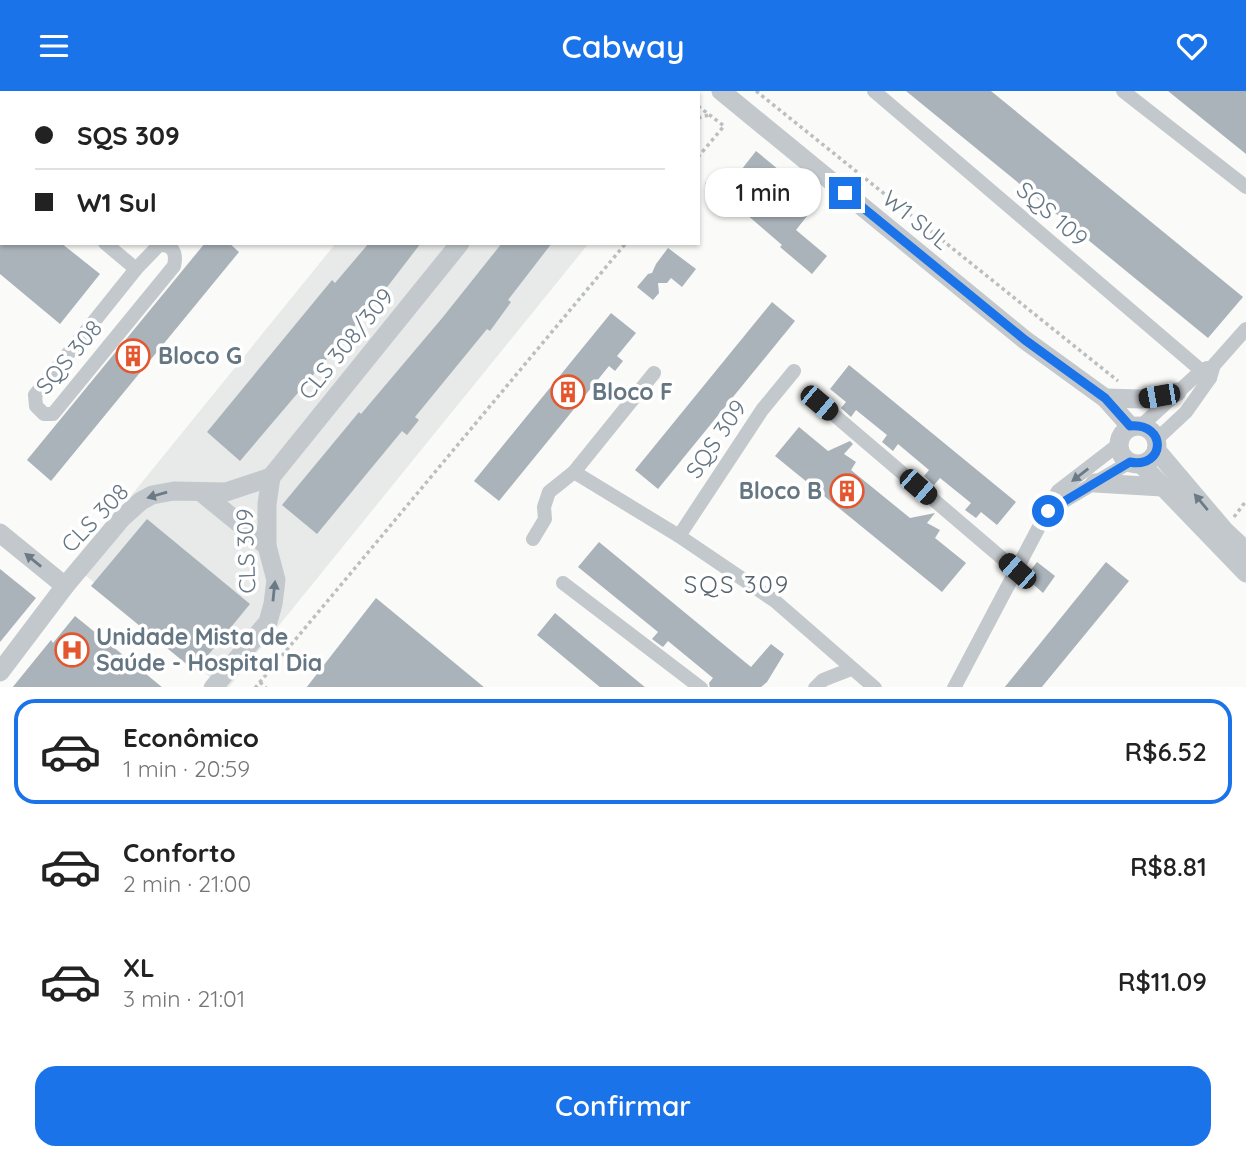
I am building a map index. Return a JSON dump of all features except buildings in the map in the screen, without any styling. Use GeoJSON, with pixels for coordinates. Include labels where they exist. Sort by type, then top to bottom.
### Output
{"type":"FeatureCollection","features":[{"type":"Feature","properties":{"kind":"street","name":"SQS 109"},"geometry":{"type":"LineString","coordinates":[[874,91],[1208,371]]}},
{"type":"Feature","properties":{"kind":"street"},"geometry":{"type":"LineString","coordinates":[[1123,91],[1246,187]]}},
{"type":"Feature","properties":{"kind":"street","name":"W1 SUL"},"geometry":{"type":"LineString","coordinates":[[721,94],[1073,377],[1105,398],[1128,432]]}},
{"type":"Feature","properties":{"kind":"street"},"geometry":{"type":"LineString","coordinates":[[107,245],[136,269]]}},
{"type":"Feature","properties":{"kind":"street","name":"SQS 308"},"geometry":{"type":"LineString","coordinates":[[159,245],[136,269],[35,395],[36,406],[44,414],[53,414],[174,266],[176,256],[168,245]]}},
{"type":"Feature","properties":{"kind":"street","name":"CLS 308/309"},"geometry":{"type":"LineString","coordinates":[[271,477],[458,245]]}},
{"type":"Feature","properties":{"kind":"street"},"geometry":{"type":"LineString","coordinates":[[955,687],[1058,491],[1128,432],[1208,371],[1246,329]]}},
{"type":"Feature","properties":{"kind":"street"},"geometry":{"type":"LineString","coordinates":[[1226,352],[1246,348]]}},
{"type":"Feature","properties":{"kind":"street","name":"SQS 309"},"geometry":{"type":"LineString","coordinates":[[678,536],[744,436],[794,371]]}},
{"type":"Feature","properties":{"kind":"street"},"geometry":{"type":"LineString","coordinates":[[1048,511],[1135,463],[1151,460],[1157,445],[1186,412],[1208,371]]}},
{"type":"Feature","properties":{"kind":"street"},"geometry":{"type":"LineString","coordinates":[[533,539],[545,519],[544,507],[549,492],[574,472],[654,373]]}},
{"type":"Feature","properties":{"kind":"street","name":"W1 SUL"},"geometry":{"type":"LineString","coordinates":[[1073,377],[1128,432]]}},
{"type":"Feature","properties":{"kind":"street"},"geometry":{"type":"LineString","coordinates":[[1105,398],[1141,399],[1177,393]]}},
{"type":"Feature","properties":{"kind":"street"},"geometry":{"type":"LineString","coordinates":[[819,403],[1017,571]]}},
{"type":"Feature","properties":{"kind":"street"},"geometry":{"type":"LineString","coordinates":[[1128,432],[1152,430],[1157,445],[1224,530],[1246,551]]}},
{"type":"Feature","properties":{"kind":"street"},"geometry":{"type":"LineString","coordinates":[[1128,432],[1122,455],[1135,463],[1162,488],[1246,573]]}},
{"type":"Feature","properties":{"kind":"street"},"geometry":{"type":"LineString","coordinates":[[574,472],[678,536],[775,601],[874,687]]}},
{"type":"Feature","properties":{"kind":"street","name":"CLS 308"},"geometry":{"type":"LineString","coordinates":[[0,673],[65,586],[122,518],[141,501],[162,492],[226,492],[271,477]]}},
{"type":"Feature","properties":{"kind":"street","name":"CLS 309"},"geometry":{"type":"LineString","coordinates":[[214,687],[268,622],[273,604],[276,580],[267,546],[267,505],[271,477]]}},
{"type":"Feature","properties":{"kind":"street"},"geometry":{"type":"LineString","coordinates":[[1095,483],[1162,488]]}},
{"type":"Feature","properties":{"kind":"street"},"geometry":{"type":"LineString","coordinates":[[202,492],[267,546]]}},
{"type":"Feature","properties":{"kind":"street"},"geometry":{"type":"LineString","coordinates":[[0,533],[65,586]]}},
{"type":"Feature","properties":{"kind":"street"},"geometry":{"type":"LineString","coordinates":[[563,583],[700,687]]}},
{"type":"Feature","properties":{"kind":"street"},"geometry":{"type":"LineString","coordinates":[[816,687],[823,680],[851,669]]}},
{"type":"Feature","properties":{"kind":"path"},"geometry":{"type":"LineString","coordinates":[[757,91],[1141,399]]}},
{"type":"Feature","properties":{"kind":"path"},"geometry":{"type":"LineString","coordinates":[[700,108],[724,126],[700,155]]}},
{"type":"Feature","properties":{"kind":"path"},"geometry":{"type":"LineString","coordinates":[[700,117],[709,115]]}},
{"type":"Feature","properties":{"kind":"path"},"geometry":{"type":"LineString","coordinates":[[256,687],[624,245]]}},
{"type":"Feature","properties":{"kind":"path"},"geometry":{"type":"LineString","coordinates":[[260,682],[265,687]]}},
{"type":"Feature","properties":{"kind":"shaded area"},"geometry":{"type":"Polygon","coordinates":[[[334,245],[587,245],[229,687],[222,687],[74,566],[334,245]]]}},
{"type":"Feature","properties":{"kind":"place","name":"Bloco G"},"geometry":{"type":"Point","coordinates":[133,356]}},
{"type":"Feature","properties":{"kind":"place","name":"Bloco F"},"geometry":{"type":"Point","coordinates":[568,392]}},
{"type":"Feature","properties":{"kind":"place","name":"Bloco B"},"geometry":{"type":"Point","coordinates":[847,491]}},
{"type":"Feature","properties":{"kind":"place","name":"Unidade Mista de Saúde - Hospital Dia"},"geometry":{"type":"Point","coordinates":[72,650]}},
{"type":"Feature","properties":{"kind":"district","name":"SQS 309"},"geometry":{"type":"Point","coordinates":[737,585]}},
{"type":"Feature","properties":{"kind":"route"},"geometry":{"type":"LineString","coordinates":[[845,193],[1025,340],[1105,398],[1130,426],[1142,425],[1152,430],[1157,439],[1157,451],[1151,460],[1140,464],[1130,462],[1048,511]]}}]}
